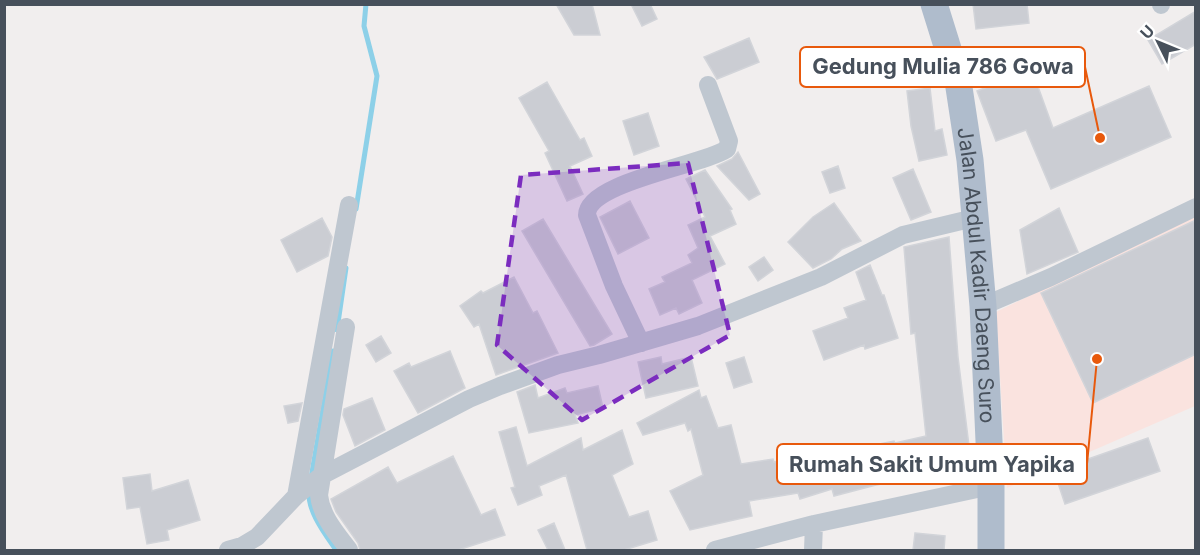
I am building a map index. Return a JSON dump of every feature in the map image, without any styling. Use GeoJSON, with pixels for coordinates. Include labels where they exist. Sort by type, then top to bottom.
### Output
{"type":"FeatureCollection","features":[{"type":"Feature","properties":{"kind":"main road","name":"Jalan Abdul Kadir Daeng Suro"},"geometry":{"type":"LineString","coordinates":[[934,4],[958,81],[967,127],[983,306],[992,550]]}},
{"type":"Feature","properties":{"kind":"street"},"geometry":{"type":"LineString","coordinates":[[641,344],[614,285],[587,216],[587,209],[591,203],[627,183],[727,149],[729,141],[708,85]]}},
{"type":"Feature","properties":{"kind":"street"},"geometry":{"type":"LineString","coordinates":[[309,486],[349,205]]}},
{"type":"Feature","properties":{"kind":"street"},"geometry":{"type":"LineString","coordinates":[[983,306],[1051,277],[1196,207]]}},
{"type":"Feature","properties":{"kind":"street"},"geometry":{"type":"LineString","coordinates":[[228,550],[242,546],[266,530],[309,486],[448,409],[500,386],[558,365],[641,344],[698,326],[821,277],[903,235],[974,218]]}},
{"type":"Feature","properties":{"kind":"street"},"geometry":{"type":"LineString","coordinates":[[309,486],[346,327]]}},
{"type":"Feature","properties":{"kind":"street"},"geometry":{"type":"LineString","coordinates":[[309,486],[319,495],[320,504],[349,550]]}},
{"type":"Feature","properties":{"kind":"street"},"geometry":{"type":"LineString","coordinates":[[715,550],[814,524],[991,486]]}},
{"type":"Feature","properties":{"kind":"street"},"geometry":{"type":"LineString","coordinates":[[813,550],[814,524]]}},
{"type":"Feature","properties":{"kind":"highlighted area"},"geometry":{"type":"Polygon","coordinates":[[[688,163],[730,335],[582,420],[497,345],[521,175],[688,163]]]}},
{"type":"Feature","properties":{"kind":"shaded area"},"geometry":{"type":"Polygon","coordinates":[[[1195,215],[1195,406],[1007,488],[996,312],[1195,215]]]}},
{"type":"Feature","properties":{"kind":"building"},"geometry":{"type":"Polygon","coordinates":[[[556,4],[592,4],[600,35],[574,35],[556,4]]]}},
{"type":"Feature","properties":{"kind":"building"},"geometry":{"type":"Polygon","coordinates":[[[631,4],[650,4],[657,19],[642,26],[631,4]]]}},
{"type":"Feature","properties":{"kind":"building"},"geometry":{"type":"Polygon","coordinates":[[[973,4],[1027,4],[1029,23],[976,29],[973,4]]]}},
{"type":"Feature","properties":{"kind":"building"},"geometry":{"type":"Polygon","coordinates":[[[1196,11],[1196,44],[1162,64],[1148,40],[1196,11]]]}},
{"type":"Feature","properties":{"kind":"building"},"geometry":{"type":"Polygon","coordinates":[[[749,38],[759,62],[717,79],[704,57],[749,38]]]}},
{"type":"Feature","properties":{"kind":"building"},"geometry":{"type":"Polygon","coordinates":[[[1032,70],[1053,128],[1149,86],[1171,137],[1051,189],[1026,130],[996,141],[977,91],[1032,70]]]}},
{"type":"Feature","properties":{"kind":"building"},"geometry":{"type":"Polygon","coordinates":[[[547,82],[580,140],[584,138],[592,156],[570,166],[583,194],[567,201],[545,153],[549,151],[519,98],[547,82]]]}},
{"type":"Feature","properties":{"kind":"building"},"geometry":{"type":"Polygon","coordinates":[[[930,88],[935,131],[942,129],[947,155],[919,161],[911,126],[907,91],[930,88]]]}},
{"type":"Feature","properties":{"kind":"building"},"geometry":{"type":"Polygon","coordinates":[[[648,113],[659,146],[634,155],[623,121],[648,113]]]}},
{"type":"Feature","properties":{"kind":"building"},"geometry":{"type":"Polygon","coordinates":[[[738,152],[760,194],[749,200],[717,166],[732,159],[738,152]]]}},
{"type":"Feature","properties":{"kind":"building"},"geometry":{"type":"Polygon","coordinates":[[[838,166],[845,188],[830,193],[822,172],[838,166]]]}},
{"type":"Feature","properties":{"kind":"building"},"geometry":{"type":"Polygon","coordinates":[[[913,169],[931,212],[911,220],[893,178],[913,169]]]}},
{"type":"Feature","properties":{"kind":"building"},"geometry":{"type":"Polygon","coordinates":[[[705,170],[732,209],[730,210],[736,224],[710,236],[725,264],[692,280],[702,303],[679,314],[676,308],[660,315],[649,289],[665,282],[662,277],[692,263],[688,255],[698,248],[688,225],[705,217],[686,179],[705,170]]]}},
{"type":"Feature","properties":{"kind":"building"},"geometry":{"type":"Polygon","coordinates":[[[630,201],[649,238],[618,254],[600,217],[630,201]]]}},
{"type":"Feature","properties":{"kind":"building"},"geometry":{"type":"Polygon","coordinates":[[[834,203],[861,241],[842,249],[831,259],[813,268],[788,242],[813,217],[834,203]]]}},
{"type":"Feature","properties":{"kind":"building"},"geometry":{"type":"Polygon","coordinates":[[[1059,208],[1078,252],[1027,274],[1020,230],[1059,208]]]}},
{"type":"Feature","properties":{"kind":"building"},"geometry":{"type":"Polygon","coordinates":[[[322,218],[332,237],[328,256],[297,272],[281,240],[322,218]]]}},
{"type":"Feature","properties":{"kind":"building"},"geometry":{"type":"Polygon","coordinates":[[[543,219],[612,334],[594,345],[590,346],[522,231],[543,219]]]}},
{"type":"Feature","properties":{"kind":"building"},"geometry":{"type":"Polygon","coordinates":[[[1196,220],[1196,354],[1093,403],[1041,293],[1196,220]]]}},
{"type":"Feature","properties":{"kind":"building"},"geometry":{"type":"Polygon","coordinates":[[[949,237],[958,357],[972,470],[876,485],[834,496],[832,489],[800,499],[798,493],[749,501],[752,516],[690,530],[670,491],[703,475],[691,429],[688,431],[685,423],[643,435],[637,423],[699,390],[701,398],[706,396],[718,428],[731,425],[741,464],[773,459],[774,462],[814,453],[819,471],[847,462],[846,459],[871,454],[869,446],[926,436],[915,333],[911,334],[904,247],[949,237]]]}},
{"type":"Feature","properties":{"kind":"building"},"geometry":{"type":"Polygon","coordinates":[[[764,257],[773,270],[758,281],[749,267],[764,257]]]}},
{"type":"Feature","properties":{"kind":"building"},"geometry":{"type":"Polygon","coordinates":[[[870,265],[882,295],[884,295],[898,338],[865,349],[864,345],[824,360],[813,331],[848,318],[844,308],[866,300],[856,272],[870,265]]]}},
{"type":"Feature","properties":{"kind":"building"},"geometry":{"type":"Polygon","coordinates":[[[514,277],[533,313],[537,311],[558,353],[496,375],[479,324],[474,327],[460,306],[481,291],[483,293],[514,277]]]}},
{"type":"Feature","properties":{"kind":"building"},"geometry":{"type":"Polygon","coordinates":[[[381,336],[391,353],[376,362],[366,345],[381,336]]]}},
{"type":"Feature","properties":{"kind":"building"},"geometry":{"type":"Polygon","coordinates":[[[450,351],[465,388],[418,413],[394,371],[409,363],[411,367],[450,351]]]}},
{"type":"Feature","properties":{"kind":"building"},"geometry":{"type":"Polygon","coordinates":[[[661,357],[662,364],[691,357],[698,386],[646,398],[638,362],[661,357]]]}},
{"type":"Feature","properties":{"kind":"building"},"geometry":{"type":"Polygon","coordinates":[[[744,357],[752,382],[734,388],[726,363],[744,357]]]}},
{"type":"Feature","properties":{"kind":"building"},"geometry":{"type":"Polygon","coordinates":[[[535,385],[538,398],[565,388],[567,393],[598,386],[603,408],[575,415],[578,423],[529,433],[517,392],[535,385]]]}},
{"type":"Feature","properties":{"kind":"building"},"geometry":{"type":"Polygon","coordinates":[[[372,398],[385,430],[355,446],[343,415],[344,409],[372,398]]]}},
{"type":"Feature","properties":{"kind":"building"},"geometry":{"type":"Polygon","coordinates":[[[302,403],[298,421],[288,423],[284,406],[302,403]]]}},
{"type":"Feature","properties":{"kind":"building"},"geometry":{"type":"Polygon","coordinates":[[[516,427],[527,466],[581,438],[583,450],[622,430],[633,464],[612,475],[629,517],[648,511],[657,540],[624,550],[587,550],[566,475],[539,486],[542,495],[518,505],[511,488],[515,487],[499,432],[516,427]]]}},
{"type":"Feature","properties":{"kind":"building"},"geometry":{"type":"Polygon","coordinates":[[[1148,438],[1160,471],[1065,504],[1054,471],[1148,438]]]}},
{"type":"Feature","properties":{"kind":"building"},"geometry":{"type":"Polygon","coordinates":[[[453,456],[481,515],[495,509],[505,535],[458,550],[360,550],[358,543],[336,512],[331,499],[388,467],[397,483],[453,456]]]}},
{"type":"Feature","properties":{"kind":"building"},"geometry":{"type":"Polygon","coordinates":[[[150,474],[152,491],[188,480],[200,520],[167,530],[169,540],[147,544],[140,507],[127,509],[123,478],[150,474]]]}},
{"type":"Feature","properties":{"kind":"building"},"geometry":{"type":"Polygon","coordinates":[[[554,523],[565,550],[548,550],[538,530],[554,523]]]}},
{"type":"Feature","properties":{"kind":"building"},"geometry":{"type":"Polygon","coordinates":[[[915,533],[945,536],[944,550],[913,550],[915,533]]]}},
{"type":"Feature","properties":{"kind":"waterway"},"geometry":{"type":"LineString","coordinates":[[356,209],[377,76],[364,26],[366,4]]}},
{"type":"Feature","properties":{"kind":"waterway"},"geometry":{"type":"LineString","coordinates":[[337,330],[346,268]]}},
{"type":"Feature","properties":{"kind":"waterway"},"geometry":{"type":"LineString","coordinates":[[311,478],[333,351]]}},
{"type":"Feature","properties":{"kind":"waterway"},"geometry":{"type":"LineString","coordinates":[[309,490],[314,514],[336,550]]}},
{"type":"Feature","properties":{"kind":"place","name":"Gedung Mulia 786 Gowa"},"geometry":{"type":"Point","coordinates":[1100,138]}},
{"type":"Feature","properties":{"kind":"place","name":"Rumah Sakit Umum Yapika"},"geometry":{"type":"Point","coordinates":[1097,359]}}]}
